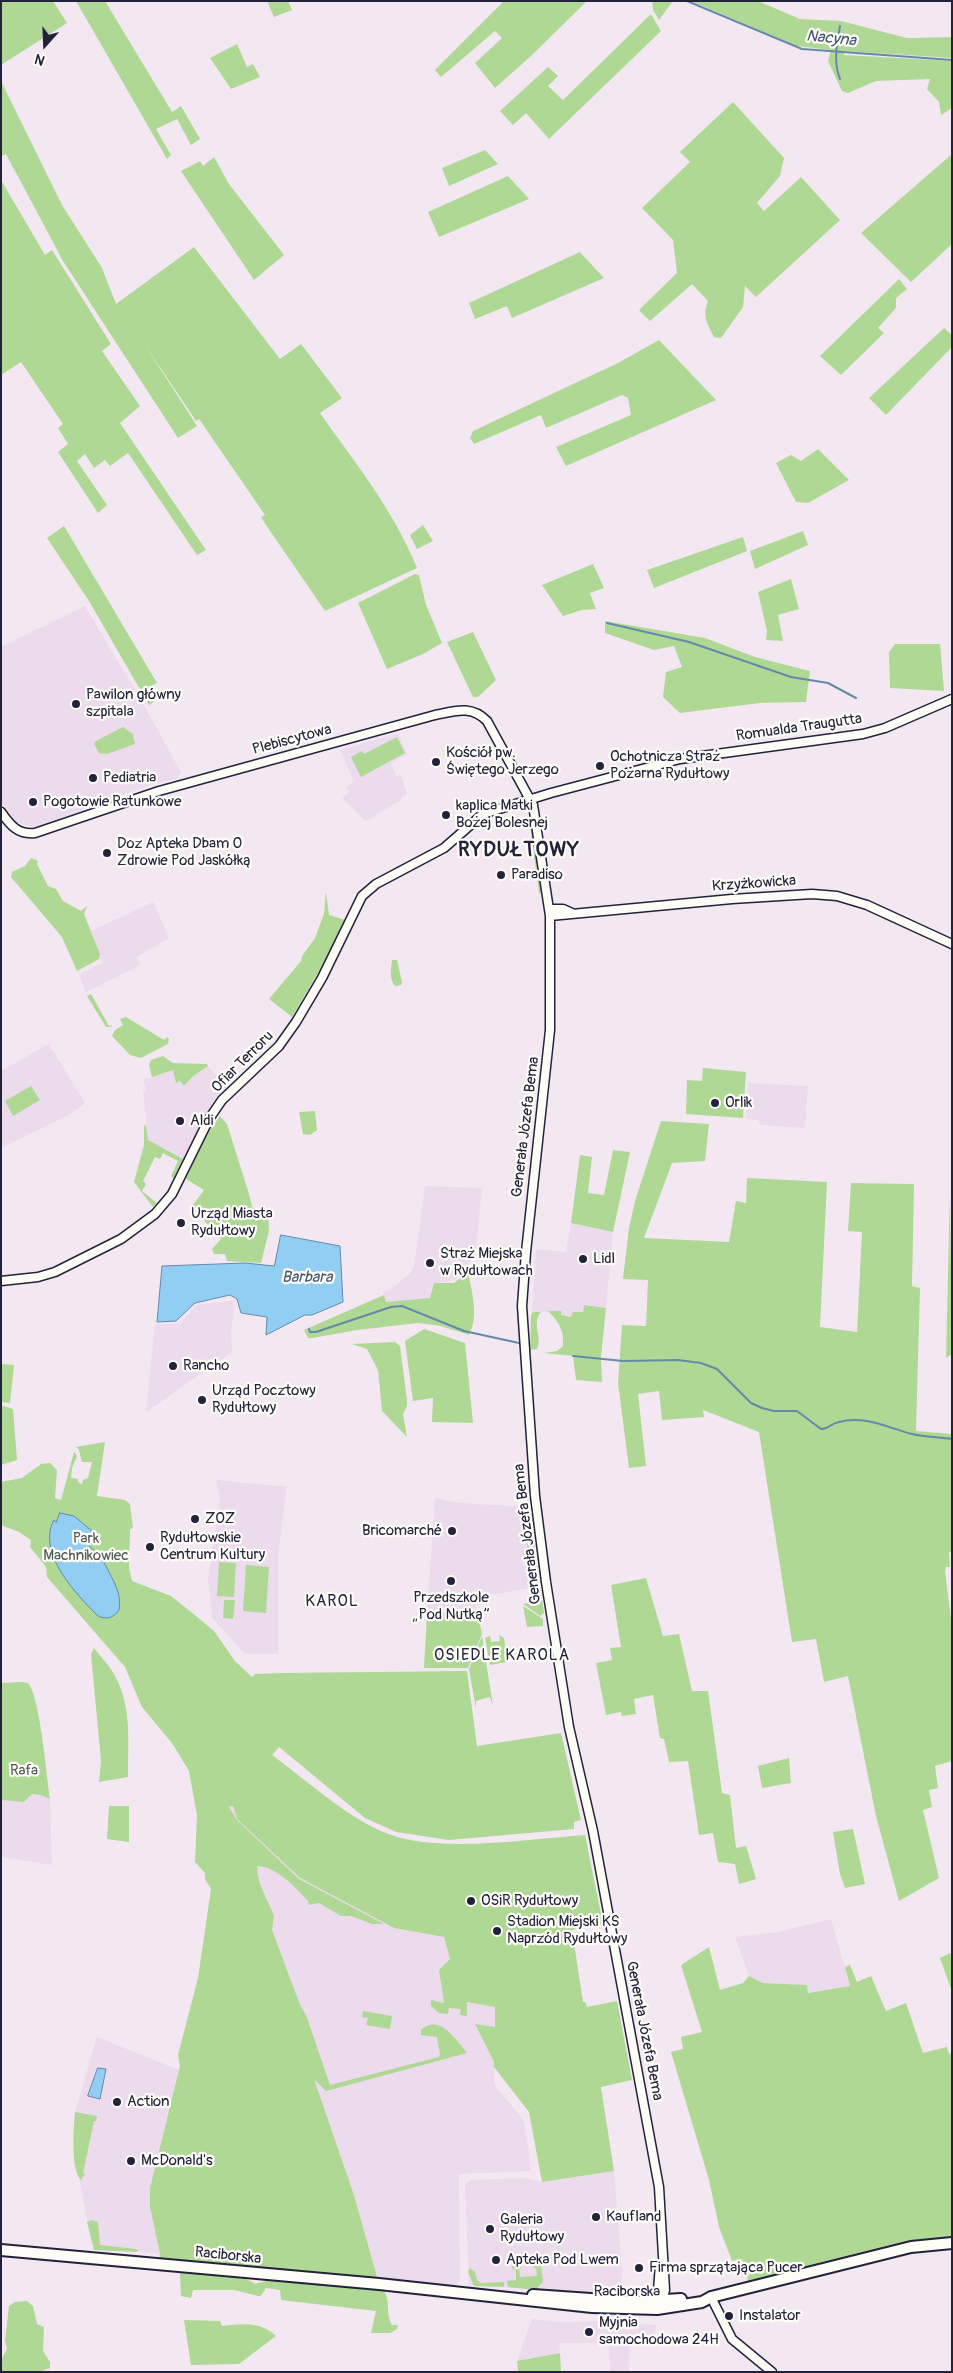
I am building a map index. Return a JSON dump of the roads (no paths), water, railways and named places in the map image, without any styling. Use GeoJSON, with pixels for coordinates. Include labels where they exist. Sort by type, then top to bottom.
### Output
{"type":"FeatureCollection","features":[{"type":"Feature","properties":{"kind":"main road","name":"Raciborska"},"geometry":{"type":"LineString","coordinates":[[452,2291],[466,2290],[646,2302],[660,2298],[702,2302],[711,2297],[912,2247],[952,2243]]}},
{"type":"Feature","properties":{"kind":"main road","name":"Raciborska"},"geometry":{"type":"LineString","coordinates":[[1,2250],[452,2291],[470,2295],[574,2306],[660,2298],[682,2299],[700,2295],[711,2297]]}},
{"type":"Feature","properties":{"kind":"street","name":"Romualda Traugutta"},"geometry":{"type":"LineString","coordinates":[[530,799],[680,759],[811,743],[863,734],[885,728],[952,699]]}},
{"type":"Feature","properties":{"kind":"street","name":"Plebiscytowa"},"geometry":{"type":"LineString","coordinates":[[1,812],[12,827],[18,831],[30,833],[41,831],[159,790],[462,709],[475,711],[487,721],[530,799]]}},
{"type":"Feature","properties":{"kind":"street","name":"Generała Józefa Bema"},"geometry":{"type":"LineString","coordinates":[[530,799],[537,823],[550,912],[550,1030],[522,1306],[535,1496],[546,1582],[569,1727],[593,1831],[659,2187],[661,2258],[658,2274],[660,2298]]}},
{"type":"Feature","properties":{"kind":"street","name":"Ofiar Terroru"},"geometry":{"type":"LineString","coordinates":[[1,1281],[38,1277],[55,1272],[121,1239],[155,1214],[172,1194],[209,1119],[222,1100],[275,1050],[296,1022],[322,978],[362,896],[376,884],[444,848],[483,814],[530,799]]}},
{"type":"Feature","properties":{"kind":"street","name":"Krzyżkowicka"},"geometry":{"type":"LineString","coordinates":[[550,912],[572,912],[812,894],[837,896],[867,905],[952,944]]}},
{"type":"Feature","properties":{"kind":"street"},"geometry":{"type":"LineString","coordinates":[[711,2297],[732,2340],[772,2372]]}},
{"type":"Feature","properties":{"kind":"water","name":"Barbara"},"geometry":{"type":"Polygon","coordinates":[[[281,1235],[340,1246],[343,1302],[312,1315],[305,1315],[266,1335],[267,1317],[241,1313],[237,1299],[230,1295],[195,1303],[176,1321],[157,1322],[162,1266],[245,1263],[274,1266],[281,1235]]]}},
{"type":"Feature","properties":{"kind":"water"},"geometry":{"type":"Polygon","coordinates":[[[60,1513],[74,1516],[92,1531],[89,1540],[90,1546],[102,1557],[118,1592],[119,1610],[110,1618],[98,1616],[70,1585],[54,1559],[50,1546],[50,1533],[54,1520],[56,1522],[60,1513]]]}},
{"type":"Feature","properties":{"kind":"water"},"geometry":{"type":"Polygon","coordinates":[[[98,2068],[106,2069],[100,2099],[88,2096],[98,2068]]]}},
{"type":"Feature","properties":{"kind":"waterway","name":"Nacyna"},"geometry":{"type":"LineString","coordinates":[[687,1],[802,49],[952,60]]}},
{"type":"Feature","properties":{"kind":"waterway","name":"Nacyna"},"geometry":{"type":"LineString","coordinates":[[840,26],[836,60],[840,79]]}},
{"type":"Feature","properties":{"kind":"waterway"},"geometry":{"type":"LineString","coordinates":[[607,623],[689,642],[791,677],[828,683],[856,698]]}},
{"type":"Feature","properties":{"kind":"waterway"},"geometry":{"type":"LineString","coordinates":[[309,1329],[310,1332],[316,1332],[391,1307],[402,1306],[464,1331],[519,1343]]}},
{"type":"Feature","properties":{"kind":"waterway"},"geometry":{"type":"LineString","coordinates":[[573,1356],[623,1361],[678,1360],[701,1363],[717,1369],[751,1403],[774,1411],[797,1411],[821,1429],[849,1420],[858,1420],[876,1423],[917,1435],[952,1439]]}},
{"type":"Feature","properties":{"kind":"place","name":"Pawilon główny szpitala"},"geometry":{"type":"Point","coordinates":[76,704]}},
{"type":"Feature","properties":{"kind":"place","name":"Kościół pw. Świętego Jerzego"},"geometry":{"type":"Point","coordinates":[436,762]}},
{"type":"Feature","properties":{"kind":"place","name":"Ochotnicza Straż Pożarna Rydułtowy"},"geometry":{"type":"Point","coordinates":[600,766]}},
{"type":"Feature","properties":{"kind":"place","name":"Pediatria"},"geometry":{"type":"Point","coordinates":[93,778]}},
{"type":"Feature","properties":{"kind":"place","name":"Pogotowie Ratunkowe"},"geometry":{"type":"Point","coordinates":[33,802]}},
{"type":"Feature","properties":{"kind":"place","name":"kaplica Matki Bożej Bolesnej"},"geometry":{"type":"Point","coordinates":[446,815]}},
{"type":"Feature","properties":{"kind":"place","name":"Doz Apteka Dbam O Zdrowie Pod Jaskółką"},"geometry":{"type":"Point","coordinates":[107,853]}},
{"type":"Feature","properties":{"kind":"place","name":"Paradiso"},"geometry":{"type":"Point","coordinates":[501,875]}},
{"type":"Feature","properties":{"kind":"place","name":"Orlik"},"geometry":{"type":"Point","coordinates":[715,1103]}},
{"type":"Feature","properties":{"kind":"place","name":"Aldi"},"geometry":{"type":"Point","coordinates":[180,1121]}},
{"type":"Feature","properties":{"kind":"place","name":"Urząd Miasta Rydułtowy"},"geometry":{"type":"Point","coordinates":[181,1223]}},
{"type":"Feature","properties":{"kind":"place","name":"Lidl"},"geometry":{"type":"Point","coordinates":[583,1259]}},
{"type":"Feature","properties":{"kind":"place","name":"Straż Miejska w Rydułtowach"},"geometry":{"type":"Point","coordinates":[430,1263]}},
{"type":"Feature","properties":{"kind":"place","name":"Rancho"},"geometry":{"type":"Point","coordinates":[173,1366]}},
{"type":"Feature","properties":{"kind":"place","name":"Urząd Pocztowy Rydułtowy"},"geometry":{"type":"Point","coordinates":[202,1400]}},
{"type":"Feature","properties":{"kind":"place","name":"ZOZ"},"geometry":{"type":"Point","coordinates":[195,1519]}},
{"type":"Feature","properties":{"kind":"place","name":"Bricomarché"},"geometry":{"type":"Point","coordinates":[452,1531]}},
{"type":"Feature","properties":{"kind":"place","name":"Rydułtowskie Centrum Kultury"},"geometry":{"type":"Point","coordinates":[150,1547]}},
{"type":"Feature","properties":{"kind":"place","name":"Przedszkole „Pod Nutką”"},"geometry":{"type":"Point","coordinates":[451,1581]}},
{"type":"Feature","properties":{"kind":"place","name":"OSiR Rydułtowy"},"geometry":{"type":"Point","coordinates":[471,1901]}},
{"type":"Feature","properties":{"kind":"place","name":"Stadion Miejski KS Naprzód Rydułtowy"},"geometry":{"type":"Point","coordinates":[497,1931]}},
{"type":"Feature","properties":{"kind":"place","name":"Action"},"geometry":{"type":"Point","coordinates":[117,2102]}},
{"type":"Feature","properties":{"kind":"place","name":"McDonald's"},"geometry":{"type":"Point","coordinates":[131,2161]}},
{"type":"Feature","properties":{"kind":"place","name":"Kaufland"},"geometry":{"type":"Point","coordinates":[596,2217]}},
{"type":"Feature","properties":{"kind":"place","name":"Galeria Rydułtowy"},"geometry":{"type":"Point","coordinates":[490,2229]}},
{"type":"Feature","properties":{"kind":"place","name":"Apteka Pod Lwem"},"geometry":{"type":"Point","coordinates":[496,2260]}},
{"type":"Feature","properties":{"kind":"place","name":"Firma sprzątająca Pucer"},"geometry":{"type":"Point","coordinates":[639,2268]}},
{"type":"Feature","properties":{"kind":"place","name":"Instalator"},"geometry":{"type":"Point","coordinates":[729,2316]}},
{"type":"Feature","properties":{"kind":"place","name":"Myjnia samochodowa 24H"},"geometry":{"type":"Point","coordinates":[589,2332]}},
{"type":"Feature","properties":{"kind":"district","name":"RYDUŁTOWY"},"geometry":{"type":"Point","coordinates":[519,851]}},
{"type":"Feature","properties":{"kind":"district","name":"KAROL"},"geometry":{"type":"Point","coordinates":[332,1602]}},
{"type":"Feature","properties":{"kind":"district","name":"OSIEDLE KAROLA"},"geometry":{"type":"Point","coordinates":[502,1656]}},
{"type":"Feature","properties":{"kind":"park label","name":"Park Machnikowiec"},"geometry":{"type":"Point","coordinates":[86,1548]}},
{"type":"Feature","properties":{"kind":"park label","name":"Rafa"},"geometry":{"type":"Point","coordinates":[24,1771]}}]}
